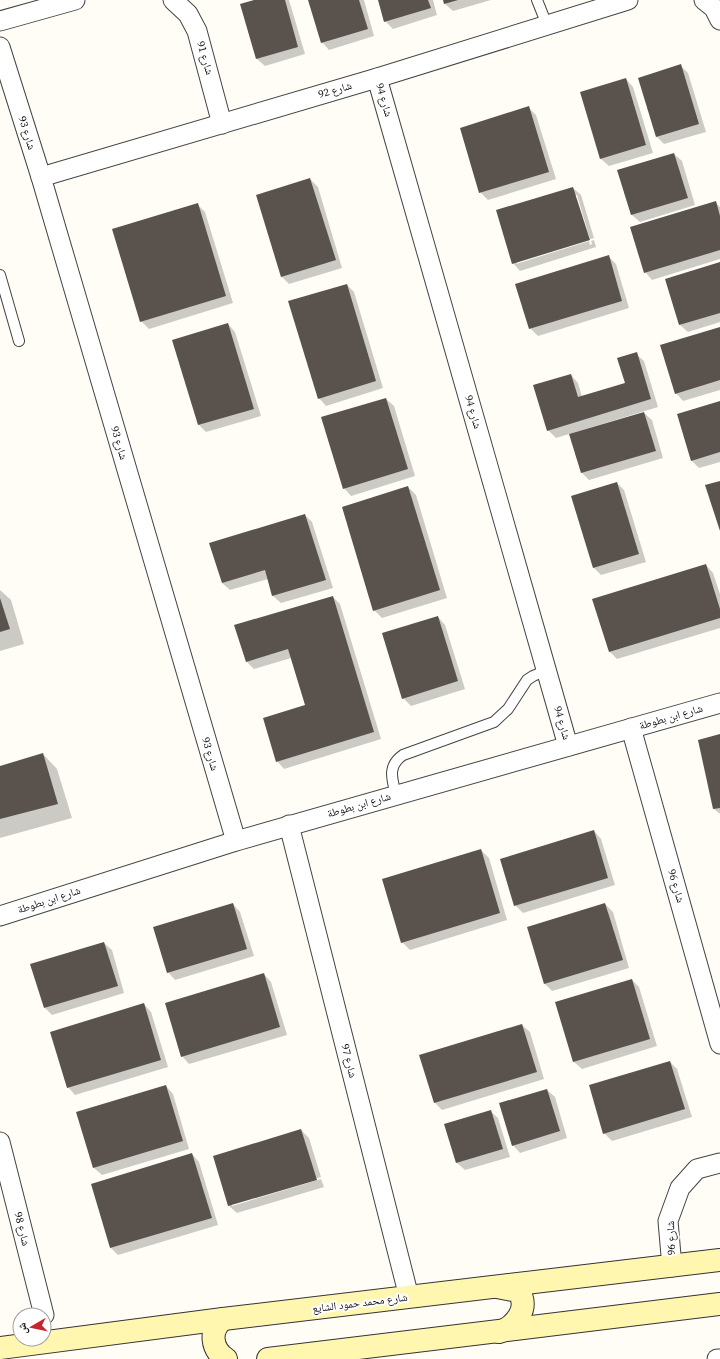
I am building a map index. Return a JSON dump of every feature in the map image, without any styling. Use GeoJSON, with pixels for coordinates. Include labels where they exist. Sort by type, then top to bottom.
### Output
{"type":"FeatureCollection","features":[{"type":"Feature","properties":{"kind":"main road","name":"شارع محمد حمود الشايع"},"geometry":{"type":"LineString","coordinates":[[52,1343],[223,1319],[493,1286],[672,1267],[720,1260]]}},
{"type":"Feature","properties":{"kind":"main road"},"geometry":{"type":"LineString","coordinates":[[493,1286],[518,1291],[522,1302],[521,1312],[516,1322],[509,1329],[499,1332]]}},
{"type":"Feature","properties":{"kind":"main road"},"geometry":{"type":"LineString","coordinates":[[268,1359],[354,1354],[499,1332],[720,1304]]}},
{"type":"Feature","properties":{"kind":"main road"},"geometry":{"type":"LineString","coordinates":[[223,1319],[215,1328],[213,1338],[216,1350],[226,1359]]}},
{"type":"Feature","properties":{"kind":"main road","name":"شارع محمد حمود الشايع"},"geometry":{"type":"LineString","coordinates":[[0,1348],[12,1347]]}},
{"type":"Feature","properties":{"kind":"street"},"geometry":{"type":"LineString","coordinates":[[0,22],[75,0]]}},
{"type":"Feature","properties":{"kind":"street","name":"شارع 91"},"geometry":{"type":"LineString","coordinates":[[173,0],[188,14],[197,31],[222,124]]}},
{"type":"Feature","properties":{"kind":"street","name":"شارع 92"},"geometry":{"type":"LineString","coordinates":[[41,177],[377,78],[628,0]]}},
{"type":"Feature","properties":{"kind":"street"},"geometry":{"type":"LineString","coordinates":[[704,0],[714,8],[720,20]]}},
{"type":"Feature","properties":{"kind":"street","name":"شارع 93"},"geometry":{"type":"LineString","coordinates":[[0,47],[41,177],[236,841]]}},
{"type":"Feature","properties":{"kind":"street","name":"شارع 94"},"geometry":{"type":"LineString","coordinates":[[377,78],[568,746]]}},
{"type":"Feature","properties":{"kind":"street","name":"شارع ابن بطوطة"},"geometry":{"type":"LineString","coordinates":[[0,916],[236,841],[720,703]]}},
{"type":"Feature","properties":{"kind":"street","name":"شارع 96"},"geometry":{"type":"LineString","coordinates":[[631,728],[720,1044]]}},
{"type":"Feature","properties":{"kind":"street","name":"شارع 97"},"geometry":{"type":"LineString","coordinates":[[289,826],[409,1297]]}},
{"type":"Feature","properties":{"kind":"street","name":"شارع 98"},"geometry":{"type":"LineString","coordinates":[[0,1142],[42,1307]]}},
{"type":"Feature","properties":{"kind":"street","name":"شارع 96"},"geometry":{"type":"LineString","coordinates":[[672,1267],[668,1221],[680,1188],[697,1169],[720,1163]]}},
{"type":"Feature","properties":{"kind":"lane"},"geometry":{"type":"LineString","coordinates":[[537,0],[547,25]]}},
{"type":"Feature","properties":{"kind":"lane"},"geometry":{"type":"LineString","coordinates":[[0,276],[19,341]]}},
{"type":"Feature","properties":{"kind":"lane"},"geometry":{"type":"LineString","coordinates":[[396,795],[391,774],[392,766],[403,755],[494,722],[508,709],[527,680],[546,670]]}},
{"type":"Feature","properties":{"kind":"building"},"geometry":{"type":"Polygon","coordinates":[[[254,0],[285,0],[298,47],[256,59],[240,4],[254,0]]]}},
{"type":"Feature","properties":{"kind":"building"},"geometry":{"type":"Polygon","coordinates":[[[308,0],[359,0],[368,29],[321,43],[308,0]]]}},
{"type":"Feature","properties":{"kind":"building"},"geometry":{"type":"Polygon","coordinates":[[[378,0],[428,0],[431,8],[384,22],[378,0]]]}},
{"type":"Feature","properties":{"kind":"building"},"geometry":{"type":"Polygon","coordinates":[[[443,0],[458,0],[444,4],[443,0]]]}},
{"type":"Feature","properties":{"kind":"building"},"geometry":{"type":"Polygon","coordinates":[[[681,64],[699,124],[656,137],[638,78],[681,64]]]}},
{"type":"Feature","properties":{"kind":"building"},"geometry":{"type":"Polygon","coordinates":[[[626,78],[646,145],[600,159],[580,92],[626,78]]]}},
{"type":"Feature","properties":{"kind":"building"},"geometry":{"type":"Polygon","coordinates":[[[529,106],[549,172],[479,193],[460,128],[529,106]]]}},
{"type":"Feature","properties":{"kind":"building"},"geometry":{"type":"Polygon","coordinates":[[[674,153],[688,198],[631,215],[617,170],[674,153]]]}},
{"type":"Feature","properties":{"kind":"building"},"geometry":{"type":"Polygon","coordinates":[[[310,178],[336,260],[281,277],[256,195],[310,178]]]}},
{"type":"Feature","properties":{"kind":"building"},"geometry":{"type":"Polygon","coordinates":[[[573,187],[590,240],[512,264],[496,210],[573,187]]]}},
{"type":"Feature","properties":{"kind":"building"},"geometry":{"type":"Polygon","coordinates":[[[716,201],[720,216],[720,250],[644,273],[630,227],[716,201]]]}},
{"type":"Feature","properties":{"kind":"building"},"geometry":{"type":"Polygon","coordinates":[[[198,203],[226,296],[140,322],[112,229],[198,203]]]}},
{"type":"Feature","properties":{"kind":"building"},"geometry":{"type":"Polygon","coordinates":[[[609,255],[622,301],[529,329],[515,284],[609,255]]]}},
{"type":"Feature","properties":{"kind":"building"},"geometry":{"type":"Polygon","coordinates":[[[720,262],[720,313],[679,325],[665,279],[720,262]]]}},
{"type":"Feature","properties":{"kind":"building"},"geometry":{"type":"Polygon","coordinates":[[[347,284],[376,381],[318,399],[288,301],[347,284]]]}},
{"type":"Feature","properties":{"kind":"building"},"geometry":{"type":"Polygon","coordinates":[[[228,323],[254,409],[198,425],[172,340],[228,323]]]}},
{"type":"Feature","properties":{"kind":"building"},"geometry":{"type":"Polygon","coordinates":[[[720,327],[720,380],[675,394],[660,345],[720,327]]]}},
{"type":"Feature","properties":{"kind":"building"},"geometry":{"type":"Polygon","coordinates":[[[637,352],[651,399],[547,431],[533,385],[571,374],[578,397],[625,383],[617,358],[637,352]]]}},
{"type":"Feature","properties":{"kind":"building"},"geometry":{"type":"Polygon","coordinates":[[[386,398],[408,469],[343,489],[321,417],[386,398]]]}},
{"type":"Feature","properties":{"kind":"building"},"geometry":{"type":"Polygon","coordinates":[[[720,401],[720,452],[691,461],[677,414],[720,401]]]}},
{"type":"Feature","properties":{"kind":"building"},"geometry":{"type":"Polygon","coordinates":[[[644,412],[656,451],[581,473],[569,434],[644,412]]]}},
{"type":"Feature","properties":{"kind":"building"},"geometry":{"type":"Polygon","coordinates":[[[720,481],[720,531],[705,485],[720,481]]]}},
{"type":"Feature","properties":{"kind":"building"},"geometry":{"type":"Polygon","coordinates":[[[617,482],[639,554],[593,568],[571,496],[617,482]]]}},
{"type":"Feature","properties":{"kind":"building"},"geometry":{"type":"Polygon","coordinates":[[[408,486],[440,590],[373,611],[342,507],[408,486]]]}},
{"type":"Feature","properties":{"kind":"building"},"geometry":{"type":"Polygon","coordinates":[[[305,514],[326,580],[272,596],[265,570],[222,583],[209,543],[305,514]]]}},
{"type":"Feature","properties":{"kind":"building"},"geometry":{"type":"Polygon","coordinates":[[[706,564],[720,609],[720,618],[609,652],[592,599],[706,564]]]}},
{"type":"Feature","properties":{"kind":"building"},"geometry":{"type":"Polygon","coordinates":[[[333,596],[374,732],[276,762],[263,718],[305,705],[288,649],[246,662],[234,625],[333,596]]]}},
{"type":"Feature","properties":{"kind":"building"},"geometry":{"type":"Polygon","coordinates":[[[0,598],[10,629],[0,632],[0,598]]]}},
{"type":"Feature","properties":{"kind":"building"},"geometry":{"type":"Polygon","coordinates":[[[438,616],[458,681],[402,699],[382,633],[438,616]]]}},
{"type":"Feature","properties":{"kind":"building"},"geometry":{"type":"Polygon","coordinates":[[[720,734],[720,808],[713,809],[698,740],[720,734]]]}},
{"type":"Feature","properties":{"kind":"building"},"geometry":{"type":"Polygon","coordinates":[[[43,753],[58,804],[0,819],[0,766],[43,753]]]}},
{"type":"Feature","properties":{"kind":"building"},"geometry":{"type":"Polygon","coordinates":[[[594,830],[608,878],[514,906],[500,859],[594,830]]]}},
{"type":"Feature","properties":{"kind":"building"},"geometry":{"type":"Polygon","coordinates":[[[481,849],[500,913],[401,943],[382,879],[481,849]]]}},
{"type":"Feature","properties":{"kind":"building"},"geometry":{"type":"Polygon","coordinates":[[[233,903],[247,949],[167,973],[153,927],[233,903]]]}},
{"type":"Feature","properties":{"kind":"building"},"geometry":{"type":"Polygon","coordinates":[[[605,903],[623,960],[544,984],[527,927],[605,903]]]}},
{"type":"Feature","properties":{"kind":"building"},"geometry":{"type":"Polygon","coordinates":[[[104,942],[118,986],[44,1008],[30,964],[104,942]]]}},
{"type":"Feature","properties":{"kind":"building"},"geometry":{"type":"Polygon","coordinates":[[[264,973],[280,1027],[181,1057],[165,1003],[264,973]]]}},
{"type":"Feature","properties":{"kind":"building"},"geometry":{"type":"Polygon","coordinates":[[[632,979],[650,1039],[573,1062],[555,1002],[632,979]]]}},
{"type":"Feature","properties":{"kind":"building"},"geometry":{"type":"Polygon","coordinates":[[[144,1003],[161,1060],[67,1088],[50,1032],[144,1003]]]}},
{"type":"Feature","properties":{"kind":"building"},"geometry":{"type":"Polygon","coordinates":[[[522,1024],[537,1072],[434,1103],[419,1055],[522,1024]]]}},
{"type":"Feature","properties":{"kind":"building"},"geometry":{"type":"Polygon","coordinates":[[[670,1061],[685,1109],[603,1134],[589,1085],[670,1061]]]}},
{"type":"Feature","properties":{"kind":"building"},"geometry":{"type":"Polygon","coordinates":[[[166,1085],[183,1141],[93,1168],[76,1112],[166,1085]]]}},
{"type":"Feature","properties":{"kind":"building"},"geometry":{"type":"Polygon","coordinates":[[[547,1089],[560,1131],[512,1146],[499,1103],[547,1089]]]}},
{"type":"Feature","properties":{"kind":"building"},"geometry":{"type":"Polygon","coordinates":[[[491,1110],[503,1149],[456,1163],[444,1124],[491,1110]]]}},
{"type":"Feature","properties":{"kind":"building"},"geometry":{"type":"Polygon","coordinates":[[[301,1129],[317,1180],[228,1206],[213,1156],[301,1129]]]}},
{"type":"Feature","properties":{"kind":"building"},"geometry":{"type":"Polygon","coordinates":[[[192,1153],[212,1218],[110,1248],[91,1184],[192,1153]]]}}]}
